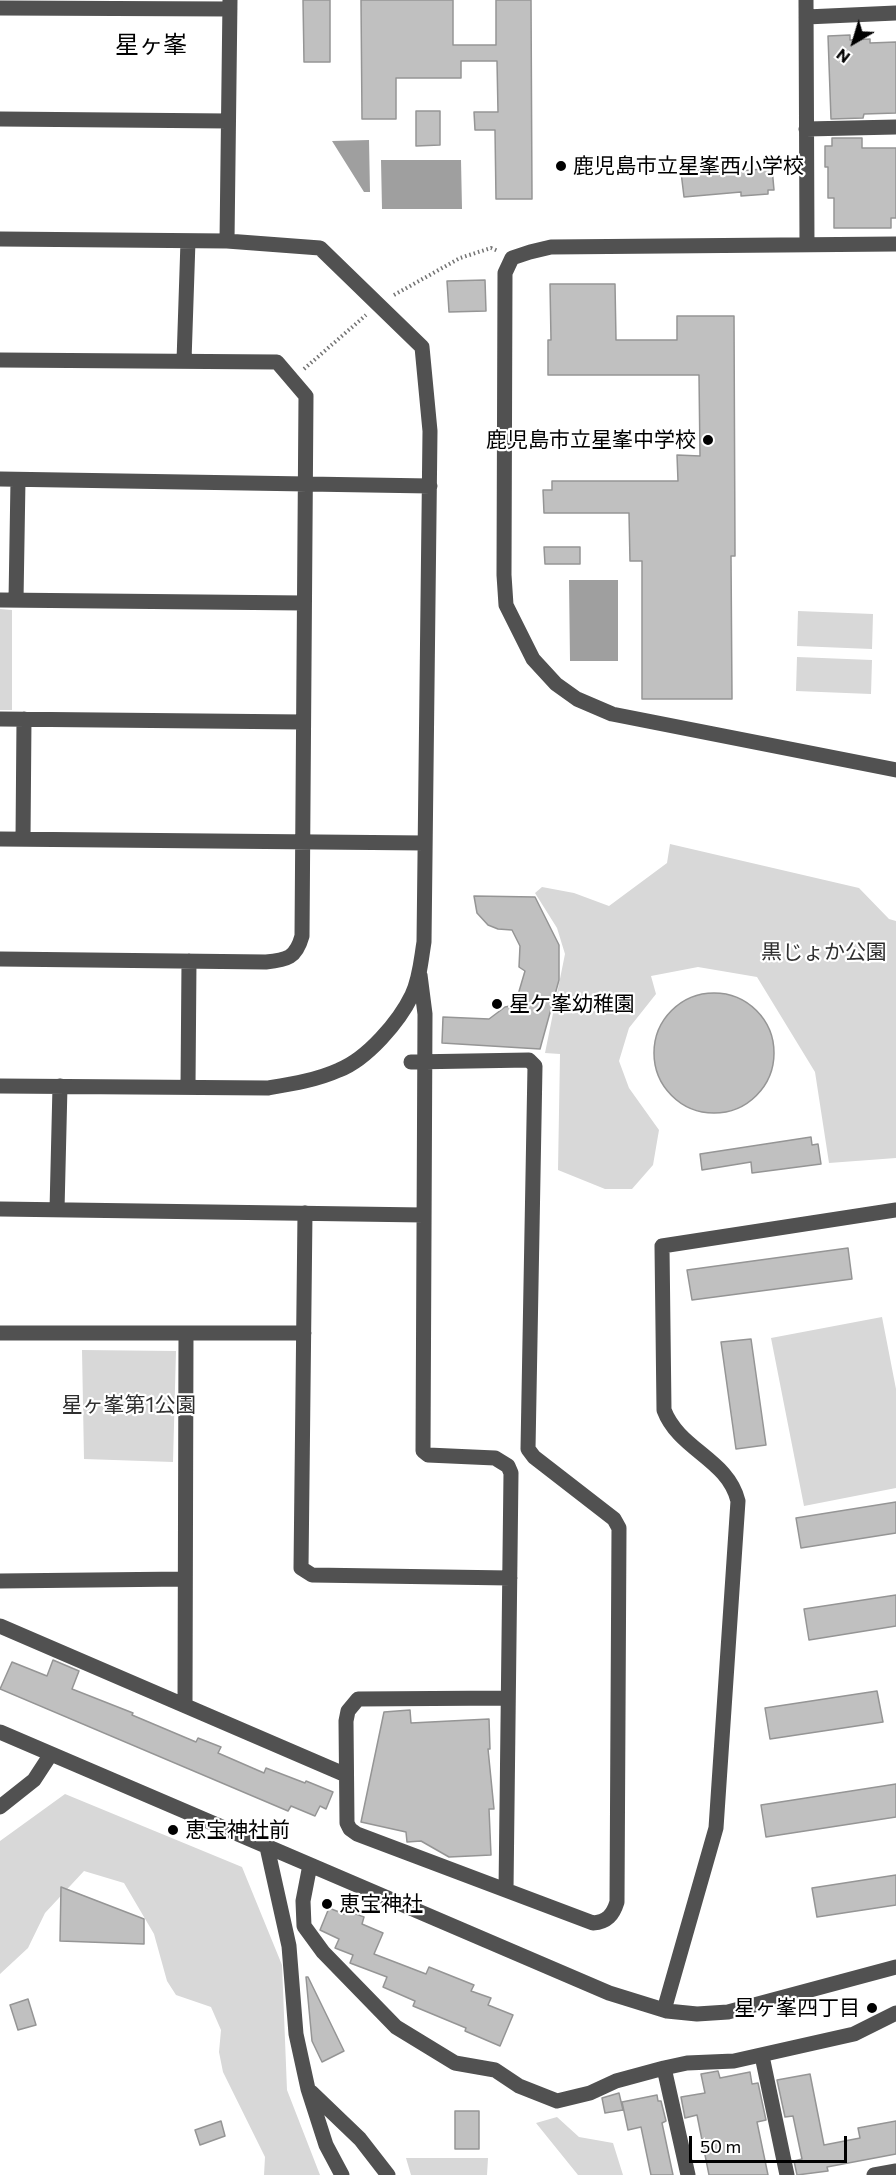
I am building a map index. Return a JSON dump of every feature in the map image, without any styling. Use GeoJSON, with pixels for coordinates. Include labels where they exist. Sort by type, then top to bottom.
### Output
{"type":"FeatureCollection","features":[{"type":"Feature","properties":{"kind":"street"},"geometry":{"type":"LineString","coordinates":[[806,0],[807,245]]}},
{"type":"Feature","properties":{"kind":"street"},"geometry":{"type":"LineString","coordinates":[[0,8],[230,4],[227,241]]}},
{"type":"Feature","properties":{"kind":"street"},"geometry":{"type":"LineString","coordinates":[[806,17],[896,13]]}},
{"type":"Feature","properties":{"kind":"street"},"geometry":{"type":"LineString","coordinates":[[0,119],[228,121]]}},
{"type":"Feature","properties":{"kind":"street"},"geometry":{"type":"LineString","coordinates":[[806,129],[896,127]]}},
{"type":"Feature","properties":{"kind":"street"},"geometry":{"type":"LineString","coordinates":[[0,239],[227,241],[320,248],[422,347],[430,431],[424,942],[420,972],[411,996],[381,1038],[361,1058],[341,1070],[303,1082],[268,1088],[0,1086]]}},
{"type":"Feature","properties":{"kind":"street"},"geometry":{"type":"LineString","coordinates":[[184,361],[188,241]]}},
{"type":"Feature","properties":{"kind":"street"},"geometry":{"type":"LineString","coordinates":[[896,244],[551,247],[512,258],[505,273],[504,574],[506,605],[533,659],[556,684],[577,699],[612,714],[896,770]]}},
{"type":"Feature","properties":{"kind":"street"},"geometry":{"type":"LineString","coordinates":[[0,360],[277,362],[306,396],[302,936],[299,947],[291,956],[266,962],[0,958]]}},
{"type":"Feature","properties":{"kind":"street"},"geometry":{"type":"LineString","coordinates":[[0,479],[430,486]]}},
{"type":"Feature","properties":{"kind":"street"},"geometry":{"type":"LineString","coordinates":[[18,480],[8,600],[304,603]]}},
{"type":"Feature","properties":{"kind":"street"},"geometry":{"type":"LineString","coordinates":[[0,719],[303,723]]}},
{"type":"Feature","properties":{"kind":"street"},"geometry":{"type":"LineString","coordinates":[[23,839],[24,719]]}},
{"type":"Feature","properties":{"kind":"street"},"geometry":{"type":"LineString","coordinates":[[0,839],[425,843]]}},
{"type":"Feature","properties":{"kind":"street"},"geometry":{"type":"LineString","coordinates":[[188,1087],[189,961]]}},
{"type":"Feature","properties":{"kind":"street"},"geometry":{"type":"LineString","coordinates":[[420,972],[425,1014],[418,1062],[424,1215],[423,1451],[428,1455],[495,1458],[508,1466],[511,1473],[506,1890]]}},
{"type":"Feature","properties":{"kind":"street"},"geometry":{"type":"LineString","coordinates":[[418,1062],[529,1060],[535,1066],[528,1449],[534,1457],[614,1519],[620,1528],[617,1902],[614,1912],[601,1923],[593,1923],[357,1834],[350,1829],[347,1823],[346,1720],[348,1711],[358,1699],[508,1698]]}},
{"type":"Feature","properties":{"kind":"street"},"geometry":{"type":"LineString","coordinates":[[57,1210],[60,1086]]}},
{"type":"Feature","properties":{"kind":"street"},"geometry":{"type":"LineString","coordinates":[[0,1209],[424,1215]]}},
{"type":"Feature","properties":{"kind":"street"},"geometry":{"type":"LineString","coordinates":[[664,2010],[716,1828],[738,1502],[735,1488],[725,1474],[678,1434],[668,1422],[664,1410],[662,1246],[896,1210]]}},
{"type":"Feature","properties":{"kind":"street"},"geometry":{"type":"LineString","coordinates":[[305,1213],[301,1568],[312,1575],[510,1578]]}},
{"type":"Feature","properties":{"kind":"street"},"geometry":{"type":"LineString","coordinates":[[0,1333],[304,1334]]}},
{"type":"Feature","properties":{"kind":"street"},"geometry":{"type":"LineString","coordinates":[[185,1705],[186,1333]]}},
{"type":"Feature","properties":{"kind":"street"},"geometry":{"type":"LineString","coordinates":[[0,1581],[185,1579]]}},
{"type":"Feature","properties":{"kind":"street"},"geometry":{"type":"LineString","coordinates":[[0,1626],[346,1775]]}},
{"type":"Feature","properties":{"kind":"street"},"geometry":{"type":"LineString","coordinates":[[0,1732],[609,1993],[664,2010],[697,2014],[728,2012],[896,1967]]}},
{"type":"Feature","properties":{"kind":"street"},"geometry":{"type":"LineString","coordinates":[[0,1807],[34,1780],[51,1754]]}},
{"type":"Feature","properties":{"kind":"street"},"geometry":{"type":"LineString","coordinates":[[267,1847],[289,1946],[296,2034],[308,2089],[327,2145],[342,2175]]}},
{"type":"Feature","properties":{"kind":"street"},"geometry":{"type":"LineString","coordinates":[[310,1865],[303,1902],[304,1926],[324,1952],[396,2027],[430,2050],[455,2063],[495,2070],[519,2086],[557,2101],[590,2093],[616,2081],[664,2068],[687,2063],[734,2061],[762,2056],[854,2034],[896,2013]]}},
{"type":"Feature","properties":{"kind":"street"},"geometry":{"type":"LineString","coordinates":[[762,2056],[787,2175]]}},
{"type":"Feature","properties":{"kind":"street"},"geometry":{"type":"LineString","coordinates":[[664,2068],[688,2175]]}},
{"type":"Feature","properties":{"kind":"street"},"geometry":{"type":"LineString","coordinates":[[308,2089],[360,2139],[388,2175]]}},
{"type":"Feature","properties":{"kind":"street"},"geometry":{"type":"LineString","coordinates":[[874,2175],[896,2170]]}},
{"type":"Feature","properties":{"kind":"path"},"geometry":{"type":"LineString","coordinates":[[292,380],[378,304],[460,258],[492,248],[512,258]]}},
{"type":"Feature","properties":{"kind":"green space"},"geometry":{"type":"Polygon","coordinates":[[[0,609],[12,610],[12,710],[0,710],[0,609]]]}},
{"type":"Feature","properties":{"kind":"green space"},"geometry":{"type":"Polygon","coordinates":[[[798,611],[873,614],[872,649],[797,646],[798,611]]]}},
{"type":"Feature","properties":{"kind":"green space"},"geometry":{"type":"Polygon","coordinates":[[[797,657],[872,660],[871,694],[796,691],[797,657]]]}},
{"type":"Feature","properties":{"kind":"green space","name":"黒じょか公園"},"geometry":{"type":"Polygon","coordinates":[[[670,844],[859,888],[889,919],[896,921],[896,1158],[829,1163],[815,1072],[757,977],[698,967],[651,976],[656,994],[629,1028],[619,1061],[629,1088],[659,1130],[653,1165],[632,1189],[605,1189],[558,1170],[560,1054],[545,1053],[565,954],[557,928],[535,893],[542,887],[574,893],[609,906],[667,863],[670,844]]]}},
{"type":"Feature","properties":{"kind":"green space"},"geometry":{"type":"Polygon","coordinates":[[[882,1317],[896,1389],[896,1488],[804,1506],[771,1338],[882,1317]]]}},
{"type":"Feature","properties":{"kind":"green space","name":"星ヶ峯第1公園"},"geometry":{"type":"Polygon","coordinates":[[[82,1350],[176,1351],[173,1462],[84,1459],[82,1350]]]}},
{"type":"Feature","properties":{"kind":"green space"},"geometry":{"type":"Polygon","coordinates":[[[65,1794],[242,1867],[282,1965],[287,2090],[320,2175],[264,2175],[265,2157],[223,2072],[219,2052],[221,2030],[211,2007],[176,1995],[167,1981],[154,1934],[124,1883],[84,1871],[45,1913],[28,1948],[0,1974],[0,1841],[65,1794]]]}},
{"type":"Feature","properties":{"kind":"green space"},"geometry":{"type":"Polygon","coordinates":[[[557,2117],[579,2137],[613,2143],[623,2175],[578,2175],[536,2123],[557,2117]]]}},
{"type":"Feature","properties":{"kind":"green space"},"geometry":{"type":"Polygon","coordinates":[[[406,2158],[488,2158],[487,2175],[411,2175],[406,2158]]]}},
{"type":"Feature","properties":{"kind":"shaded area"},"geometry":{"type":"Polygon","coordinates":[[[369,140],[370,192],[364,192],[332,141],[369,140]]]}},
{"type":"Feature","properties":{"kind":"shaded area"},"geometry":{"type":"Polygon","coordinates":[[[381,160],[461,160],[462,209],[382,209],[381,160]]]}},
{"type":"Feature","properties":{"kind":"shaded area"},"geometry":{"type":"Polygon","coordinates":[[[569,580],[618,580],[618,661],[570,661],[569,580]]]}},
{"type":"Feature","properties":{"kind":"building"},"geometry":{"type":"Polygon","coordinates":[[[303,0],[330,0],[330,62],[304,62],[303,0]]]}},
{"type":"Feature","properties":{"kind":"building"},"geometry":{"type":"Polygon","coordinates":[[[361,0],[453,0],[453,45],[496,45],[496,0],[531,0],[532,199],[496,199],[495,130],[475,130],[474,112],[498,112],[497,61],[461,61],[461,78],[396,78],[396,119],[362,119],[361,0]]]}},
{"type":"Feature","properties":{"kind":"building"},"geometry":{"type":"Polygon","coordinates":[[[850,35],[850,40],[870,39],[870,43],[896,42],[896,113],[864,114],[863,118],[831,119],[828,36],[850,35]]]}},
{"type":"Feature","properties":{"kind":"building"},"geometry":{"type":"Polygon","coordinates":[[[416,111],[440,111],[440,145],[416,146],[416,111]]]}},
{"type":"Feature","properties":{"kind":"building"},"geometry":{"type":"Polygon","coordinates":[[[832,138],[862,138],[862,148],[896,148],[896,218],[891,218],[891,228],[834,228],[834,198],[828,198],[828,167],[825,167],[825,146],[832,146],[832,138]]]}},
{"type":"Feature","properties":{"kind":"building"},"geometry":{"type":"Polygon","coordinates":[[[772,168],[774,190],[768,190],[768,194],[741,196],[741,192],[684,197],[681,172],[720,169],[720,173],[772,168]]]}},
{"type":"Feature","properties":{"kind":"building"},"geometry":{"type":"Polygon","coordinates":[[[485,280],[486,311],[449,312],[447,281],[485,280]]]}},
{"type":"Feature","properties":{"kind":"building"},"geometry":{"type":"Polygon","coordinates":[[[550,284],[615,284],[616,340],[677,340],[677,316],[734,316],[735,556],[731,556],[732,699],[642,699],[642,561],[630,561],[629,513],[544,513],[543,490],[552,490],[552,481],[678,481],[677,455],[700,456],[699,375],[548,375],[548,340],[551,340],[550,284]]]}},
{"type":"Feature","properties":{"kind":"building"},"geometry":{"type":"Polygon","coordinates":[[[544,547],[580,547],[580,564],[545,564],[544,547]]]}},
{"type":"Feature","properties":{"kind":"building"},"geometry":{"type":"Polygon","coordinates":[[[474,896],[535,897],[559,945],[559,980],[540,1049],[442,1043],[443,1017],[489,1019],[505,1007],[515,1005],[525,971],[519,967],[520,946],[512,930],[498,929],[488,925],[477,913],[474,896]]]}},
{"type":"Feature","properties":{"kind":"building"},"geometry":{"type":"Polygon","coordinates":[[[714,993],[737,998],[756,1011],[769,1030],[774,1053],[769,1076],[756,1095],[737,1108],[714,1113],[691,1108],[672,1095],[659,1076],[654,1053],[659,1030],[672,1011],[691,998],[714,993]]]}},
{"type":"Feature","properties":{"kind":"building"},"geometry":{"type":"Polygon","coordinates":[[[811,1137],[812,1145],[818,1144],[821,1164],[752,1173],[751,1162],[702,1170],[700,1154],[811,1137]]]}},
{"type":"Feature","properties":{"kind":"building"},"geometry":{"type":"Polygon","coordinates":[[[848,1248],[852,1279],[692,1300],[687,1270],[848,1248]]]}},
{"type":"Feature","properties":{"kind":"building"},"geometry":{"type":"Polygon","coordinates":[[[751,1339],[766,1445],[736,1449],[721,1342],[751,1339]]]}},
{"type":"Feature","properties":{"kind":"building"},"geometry":{"type":"Polygon","coordinates":[[[896,1502],[896,1533],[801,1548],[796,1518],[896,1502]]]}},
{"type":"Feature","properties":{"kind":"building"},"geometry":{"type":"Polygon","coordinates":[[[896,1595],[896,1626],[809,1640],[804,1609],[896,1595]]]}},
{"type":"Feature","properties":{"kind":"building"},"geometry":{"type":"Polygon","coordinates":[[[53,1660],[79,1671],[72,1689],[133,1713],[132,1715],[196,1742],[198,1738],[221,1747],[218,1753],[264,1773],[266,1768],[333,1792],[326,1809],[320,1806],[315,1816],[291,1806],[288,1811],[0,1689],[12,1662],[47,1676],[53,1660]]]}},
{"type":"Feature","properties":{"kind":"building"},"geometry":{"type":"Polygon","coordinates":[[[877,1691],[883,1722],[770,1739],[765,1708],[877,1691]]]}},
{"type":"Feature","properties":{"kind":"building"},"geometry":{"type":"Polygon","coordinates":[[[410,1710],[411,1723],[489,1719],[490,1749],[488,1749],[494,1809],[489,1809],[491,1855],[449,1857],[421,1841],[407,1842],[406,1832],[361,1822],[384,1712],[410,1710]]]}},
{"type":"Feature","properties":{"kind":"building"},"geometry":{"type":"Polygon","coordinates":[[[896,1784],[896,1817],[766,1837],[761,1805],[896,1784]]]}},
{"type":"Feature","properties":{"kind":"building"},"geometry":{"type":"Polygon","coordinates":[[[896,1875],[896,1905],[817,1917],[812,1888],[896,1875]]]}},
{"type":"Feature","properties":{"kind":"building"},"geometry":{"type":"Polygon","coordinates":[[[61,1887],[144,1919],[144,1944],[60,1941],[61,1887]]]}},
{"type":"Feature","properties":{"kind":"building"},"geometry":{"type":"Polygon","coordinates":[[[329,1908],[344,1914],[346,1910],[364,1917],[362,1924],[383,1933],[374,1954],[426,1974],[429,1967],[474,1985],[471,1991],[491,1998],[488,2005],[513,2015],[500,2046],[465,2031],[466,2028],[413,2006],[415,2001],[383,1987],[387,1977],[350,1963],[353,1955],[335,1948],[339,1939],[320,1930],[329,1908]]]}},
{"type":"Feature","properties":{"kind":"building"},"geometry":{"type":"Polygon","coordinates":[[[306,1977],[344,2051],[322,2062],[312,2041],[306,1977]]]}},
{"type":"Feature","properties":{"kind":"building"},"geometry":{"type":"Polygon","coordinates":[[[28,1999],[36,2025],[18,2030],[10,2005],[28,1999]]]}},
{"type":"Feature","properties":{"kind":"building"},"geometry":{"type":"Polygon","coordinates":[[[718,2071],[720,2078],[750,2072],[752,2084],[758,2083],[766,2120],[757,2122],[768,2175],[709,2175],[697,2115],[685,2118],[681,2097],[705,2093],[701,2074],[718,2071]]]}},
{"type":"Feature","properties":{"kind":"building"},"geometry":{"type":"Polygon","coordinates":[[[810,2074],[824,2145],[860,2138],[858,2128],[896,2121],[896,2154],[827,2167],[828,2171],[797,2175],[794,2161],[802,2159],[793,2116],[785,2117],[777,2080],[810,2074]]]}},
{"type":"Feature","properties":{"kind":"building"},"geometry":{"type":"Polygon","coordinates":[[[619,2093],[623,2110],[605,2113],[602,2098],[619,2093]]]}},
{"type":"Feature","properties":{"kind":"building"},"geometry":{"type":"Polygon","coordinates":[[[657,2095],[658,2101],[661,2101],[666,2121],[662,2123],[673,2175],[651,2175],[641,2127],[628,2130],[622,2102],[657,2095]]]}},
{"type":"Feature","properties":{"kind":"building"},"geometry":{"type":"Polygon","coordinates":[[[455,2111],[479,2111],[479,2149],[455,2149],[455,2111]]]}},
{"type":"Feature","properties":{"kind":"building"},"geometry":{"type":"Polygon","coordinates":[[[221,2121],[225,2136],[200,2145],[195,2130],[221,2121]]]}},
{"type":"Feature","properties":{"kind":"place","name":"鹿児島市立星峯西小学校"},"geometry":{"type":"Point","coordinates":[561,166]}},
{"type":"Feature","properties":{"kind":"place","name":"鹿児島市立星峯中学校"},"geometry":{"type":"Point","coordinates":[708,440]}},
{"type":"Feature","properties":{"kind":"place","name":"星ケ峯幼稚園"},"geometry":{"type":"Point","coordinates":[497,1004]}},
{"type":"Feature","properties":{"kind":"place","name":"恵宝神社前"},"geometry":{"type":"Point","coordinates":[173,1830]}},
{"type":"Feature","properties":{"kind":"place","name":"恵宝神社"},"geometry":{"type":"Point","coordinates":[327,1904]}},
{"type":"Feature","properties":{"kind":"place","name":"星ヶ峯四丁目"},"geometry":{"type":"Point","coordinates":[872,2008]}},
{"type":"Feature","properties":{"kind":"district","name":"星ヶ峯"},"geometry":{"type":"Point","coordinates":[151,45]}}]}
